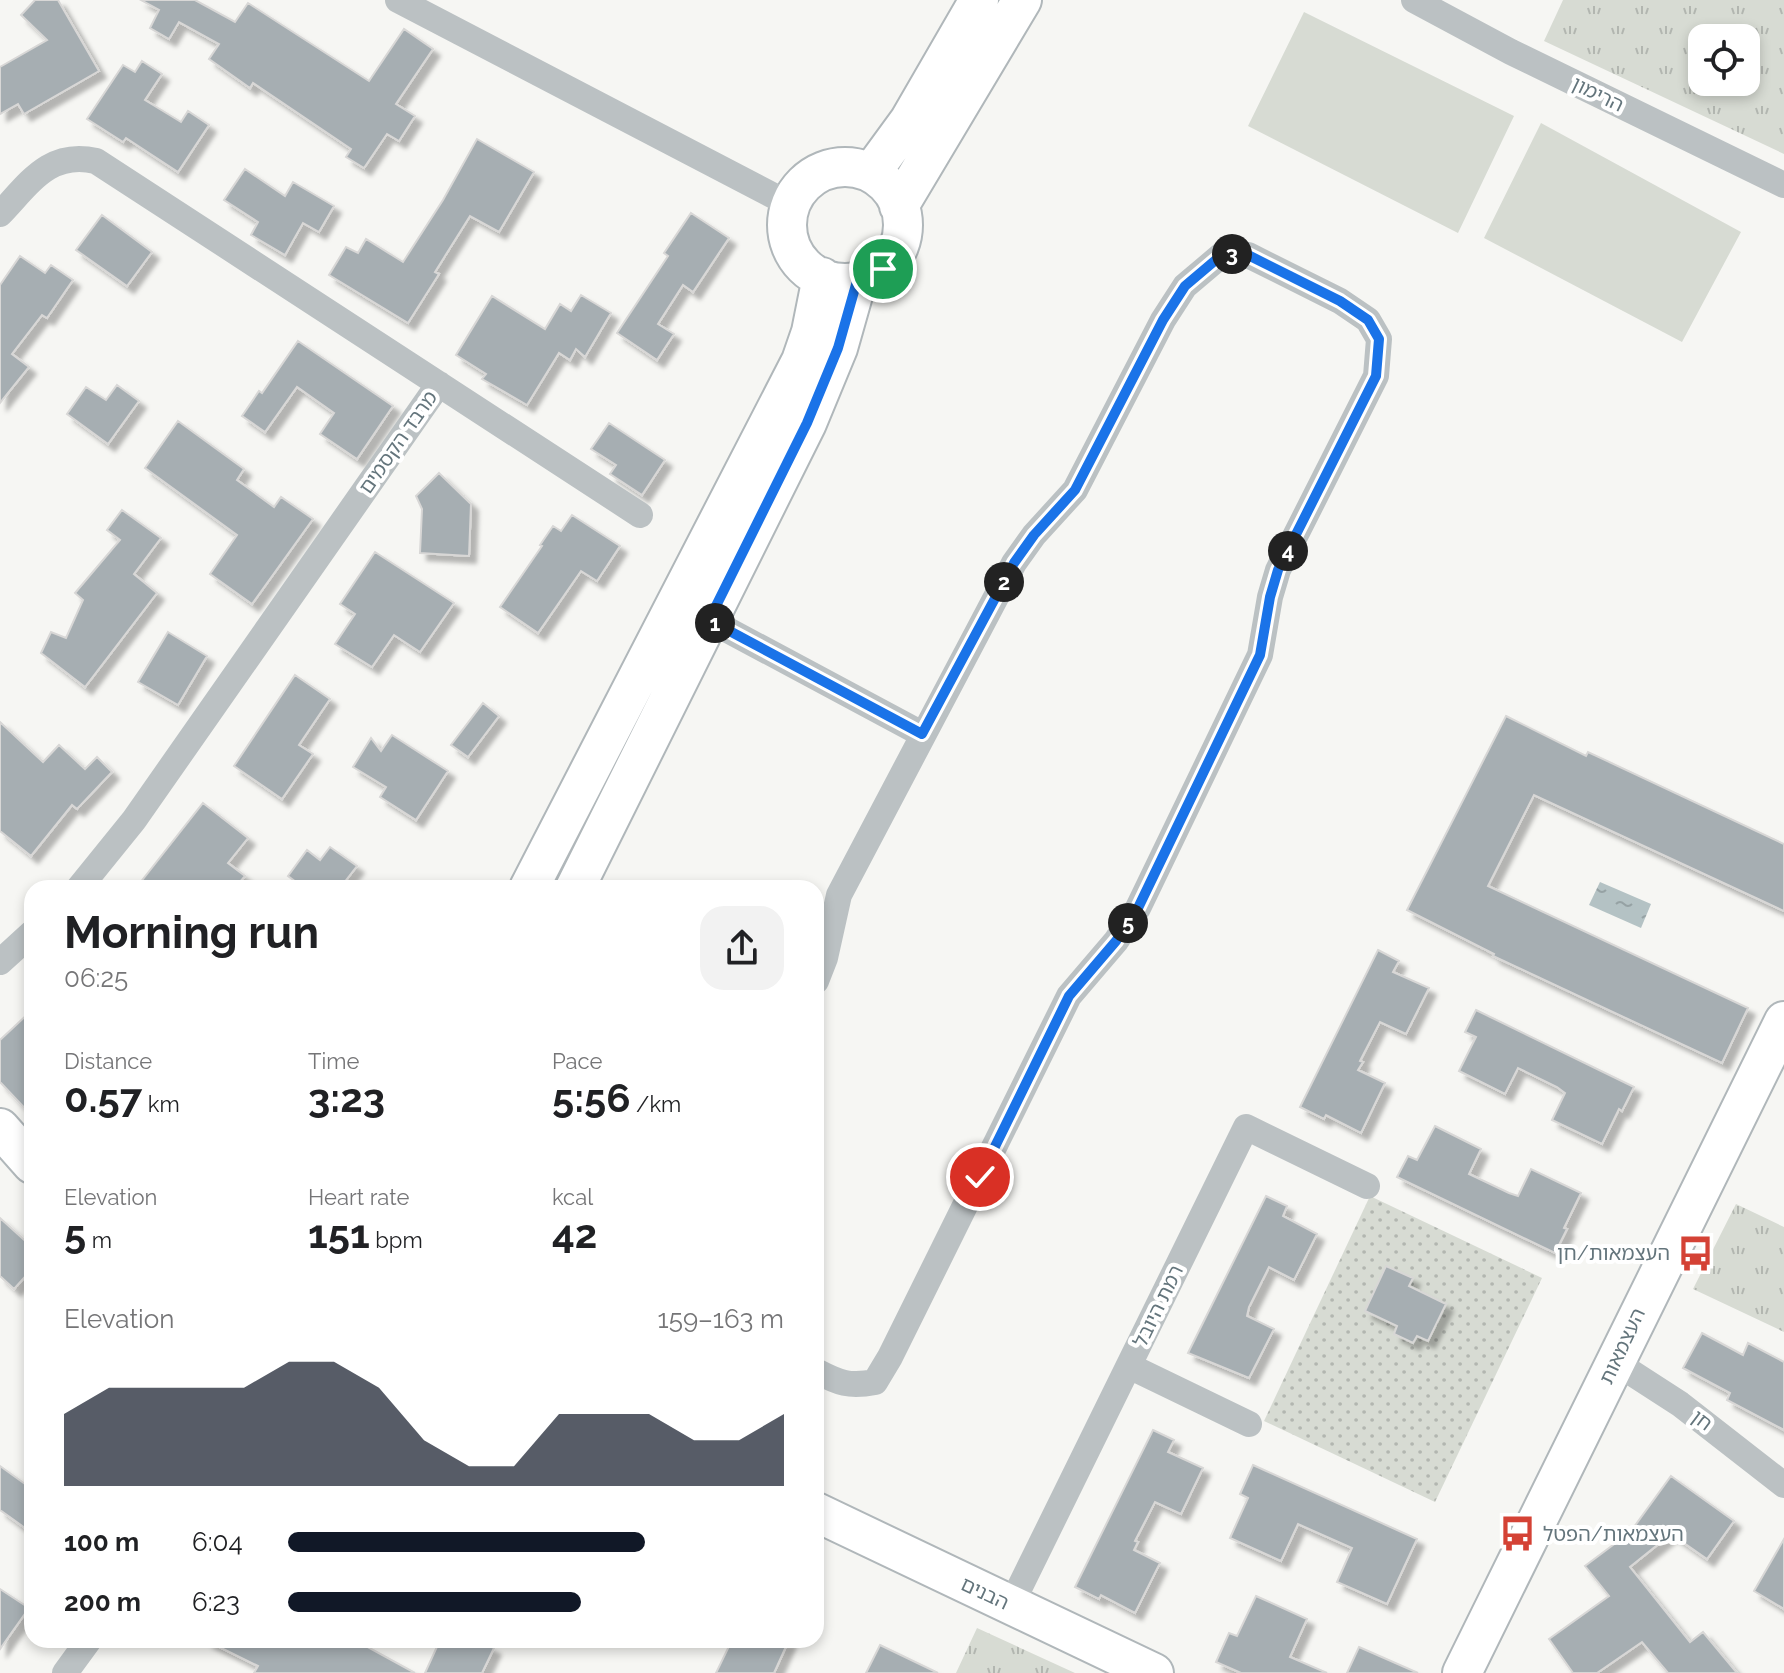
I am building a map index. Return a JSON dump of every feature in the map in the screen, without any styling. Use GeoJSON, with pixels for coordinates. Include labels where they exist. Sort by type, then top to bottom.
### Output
{"type":"FeatureCollection","features":[{"type":"Feature","properties":{"kind":"street"},"geometry":{"type":"LineString","coordinates":[[398,0],[791,205]]}},
{"type":"Feature","properties":{"kind":"street"},"geometry":{"type":"LineString","coordinates":[[871,173],[909,121],[979,0]]}},
{"type":"Feature","properties":{"kind":"street"},"geometry":{"type":"LineString","coordinates":[[899,206],[1022,0]]}},
{"type":"Feature","properties":{"kind":"street","name":"הרימון"},"geometry":{"type":"LineString","coordinates":[[1414,0],[1511,52],[1784,185]]}},
{"type":"Feature","properties":{"kind":"street","name":"מרבד הקסמים"},"geometry":{"type":"LineString","coordinates":[[0,214],[41,172],[53,164],[80,158],[96,161],[439,384],[134,820],[85,880]]}},
{"type":"Feature","properties":{"kind":"street"},"geometry":{"type":"LineString","coordinates":[[836,167],[871,173],[893,191],[903,215],[903,235],[896,253],[883,269],[839,279],[807,269],[794,253],[788,239],[787,219],[791,205],[805,182],[817,173],[836,167]]}},
{"type":"Feature","properties":{"kind":"street"},"geometry":{"type":"LineString","coordinates":[[824,961],[839,895],[922,734],[1014,563],[1034,535],[1075,490],[1163,320],[1185,286],[1224,253],[1248,255],[1340,301],[1368,320],[1379,339],[1376,376],[1278,570],[1260,655],[1138,908],[1116,941],[1069,996],[875,1382],[856,1386],[839,1383],[824,1375]]}},
{"type":"Feature","properties":{"kind":"street"},"geometry":{"type":"LineString","coordinates":[[579,880],[807,423],[838,348],[839,279]]}},
{"type":"Feature","properties":{"kind":"street"},"geometry":{"type":"LineString","coordinates":[[533,880],[801,361],[811,332],[839,279]]}},
{"type":"Feature","properties":{"kind":"street"},"geometry":{"type":"LineString","coordinates":[[439,384],[640,515]]}},
{"type":"Feature","properties":{"kind":"street"},"geometry":{"type":"LineString","coordinates":[[709,620],[922,734]]}},
{"type":"Feature","properties":{"kind":"street"},"geometry":{"type":"LineString","coordinates":[[0,962],[24,940]]}},
{"type":"Feature","properties":{"kind":"street","name":"העצמאות"},"geometry":{"type":"LineString","coordinates":[[1462,1673],[1784,1021]]}},
{"type":"Feature","properties":{"kind":"street","name":"רמת היובל"},"geometry":{"type":"LineString","coordinates":[[1011,1605],[1246,1127],[1367,1186]]}},
{"type":"Feature","properties":{"kind":"street"},"geometry":{"type":"LineString","coordinates":[[0,1128],[24,1155]]}},
{"type":"Feature","properties":{"kind":"street","name":"חן"},"geometry":{"type":"LineString","coordinates":[[1615,1362],[1680,1404],[1784,1485]]}},
{"type":"Feature","properties":{"kind":"street"},"geometry":{"type":"LineString","coordinates":[[1129,1366],[1249,1424]]}},
{"type":"Feature","properties":{"kind":"street","name":"הבנים"},"geometry":{"type":"LineString","coordinates":[[824,1516],[1154,1673]]}},
{"type":"Feature","properties":{"kind":"street"},"geometry":{"type":"LineString","coordinates":[[65,1673],[83,1648]]}},
{"type":"Feature","properties":{"kind":"green space"},"geometry":{"type":"Polygon","coordinates":[[[1563,0],[1784,0],[1784,154],[1544,41],[1563,0]]]}},
{"type":"Feature","properties":{"kind":"green space"},"geometry":{"type":"Polygon","coordinates":[[[1304,12],[1514,116],[1458,233],[1248,126],[1304,12]]]}},
{"type":"Feature","properties":{"kind":"green space"},"geometry":{"type":"Polygon","coordinates":[[[1541,123],[1741,232],[1682,342],[1484,238],[1541,123]]]}},
{"type":"Feature","properties":{"kind":"green space"},"geometry":{"type":"Polygon","coordinates":[[[1370,1196],[1542,1278],[1435,1502],[1264,1421],[1370,1196]]]}},
{"type":"Feature","properties":{"kind":"green space"},"geometry":{"type":"Polygon","coordinates":[[[1736,1204],[1784,1227],[1784,1332],[1693,1289],[1736,1204]]]}},
{"type":"Feature","properties":{"kind":"green space"},"geometry":{"type":"Polygon","coordinates":[[[977,1628],[1075,1673],[956,1673],[977,1628]]]}},
{"type":"Feature","properties":{"kind":"water"},"geometry":{"type":"Polygon","coordinates":[[[1600,882],[1651,904],[1641,928],[1589,905],[1600,882]]]}},
{"type":"Feature","properties":{"kind":"building"},"geometry":{"type":"Polygon","coordinates":[[[35,0],[58,0],[99,71],[24,114],[18,104],[0,114],[0,67],[47,40],[21,15],[35,0]]]}},
{"type":"Feature","properties":{"kind":"building"},"geometry":{"type":"Polygon","coordinates":[[[141,0],[195,0],[235,22],[248,3],[369,81],[404,29],[433,49],[396,104],[415,116],[399,141],[387,134],[364,168],[346,157],[351,149],[253,83],[250,88],[209,59],[219,44],[179,22],[169,39],[150,28],[159,10],[141,0]]]}},
{"type":"Feature","properties":{"kind":"building"},"geometry":{"type":"Polygon","coordinates":[[[142,61],[162,74],[145,100],[181,122],[188,111],[209,125],[178,172],[126,138],[123,142],[87,119],[123,65],[135,72],[142,61]]]}},
{"type":"Feature","properties":{"kind":"building"},"geometry":{"type":"Polygon","coordinates":[[[477,139],[534,172],[499,232],[470,216],[408,323],[329,275],[346,247],[358,253],[366,239],[403,262],[477,139]]]}},
{"type":"Feature","properties":{"kind":"building"},"geometry":{"type":"Polygon","coordinates":[[[245,169],[285,196],[293,182],[334,206],[319,232],[303,223],[285,255],[251,235],[258,222],[224,200],[245,169]]]}},
{"type":"Feature","properties":{"kind":"building"},"geometry":{"type":"Polygon","coordinates":[[[691,213],[729,238],[693,292],[683,285],[658,324],[674,334],[657,360],[617,333],[668,256],[664,253],[691,213]]]}},
{"type":"Feature","properties":{"kind":"building"},"geometry":{"type":"Polygon","coordinates":[[[102,215],[152,252],[127,286],[76,250],[102,215]]]}},
{"type":"Feature","properties":{"kind":"building"},"geometry":{"type":"Polygon","coordinates":[[[20,256],[45,273],[51,265],[73,280],[47,318],[42,315],[12,354],[29,367],[0,403],[0,285],[20,256]]]}},
{"type":"Feature","properties":{"kind":"building"},"geometry":{"type":"Polygon","coordinates":[[[581,295],[611,313],[585,357],[576,349],[570,360],[559,353],[527,405],[482,379],[486,374],[456,355],[492,296],[545,329],[560,304],[571,311],[581,295]]]}},
{"type":"Feature","properties":{"kind":"building"},"geometry":{"type":"Polygon","coordinates":[[[298,341],[393,406],[357,459],[320,434],[334,413],[297,387],[265,432],[242,416],[298,341]]]}},
{"type":"Feature","properties":{"kind":"building"},"geometry":{"type":"Polygon","coordinates":[[[117,385],[139,401],[108,444],[67,414],[86,387],[106,400],[117,385]]]}},
{"type":"Feature","properties":{"kind":"building"},"geometry":{"type":"Polygon","coordinates":[[[178,421],[244,469],[237,480],[274,507],[281,497],[313,519],[252,604],[210,574],[237,535],[145,468],[178,421]]]}},
{"type":"Feature","properties":{"kind":"building"},"geometry":{"type":"Polygon","coordinates":[[[609,423],[665,460],[642,495],[610,474],[616,465],[591,449],[609,423]]]}},
{"type":"Feature","properties":{"kind":"building"},"geometry":{"type":"Polygon","coordinates":[[[439,473],[471,504],[469,556],[420,553],[422,509],[416,496],[439,473]]]}},
{"type":"Feature","properties":{"kind":"building"},"geometry":{"type":"Polygon","coordinates":[[[122,510],[161,538],[134,574],[157,593],[85,687],[41,653],[51,632],[66,638],[83,600],[75,593],[120,540],[107,530],[122,510]]]}},
{"type":"Feature","properties":{"kind":"building"},"geometry":{"type":"Polygon","coordinates":[[[572,515],[620,546],[597,581],[581,571],[538,633],[500,607],[553,526],[561,531],[572,515]]]}},
{"type":"Feature","properties":{"kind":"building"},"geometry":{"type":"Polygon","coordinates":[[[375,552],[454,603],[420,652],[394,635],[372,667],[335,644],[355,614],[340,604],[375,552]]]}},
{"type":"Feature","properties":{"kind":"building"},"geometry":{"type":"Polygon","coordinates":[[[168,632],[207,656],[178,705],[138,682],[168,632]]]}},
{"type":"Feature","properties":{"kind":"building"},"geometry":{"type":"Polygon","coordinates":[[[295,675],[330,699],[299,745],[313,754],[282,799],[234,766],[295,675]]]}},
{"type":"Feature","properties":{"kind":"building"},"geometry":{"type":"Polygon","coordinates":[[[483,703],[499,716],[468,757],[451,745],[483,703]]]}},
{"type":"Feature","properties":{"kind":"building"},"geometry":{"type":"Polygon","coordinates":[[[1506,716],[1586,756],[1588,752],[1784,844],[1784,911],[1534,795],[1488,886],[1748,1008],[1722,1063],[1493,956],[1407,910],[1506,716]]]}},
{"type":"Feature","properties":{"kind":"building"},"geometry":{"type":"Polygon","coordinates":[[[0,722],[43,762],[59,745],[85,769],[97,757],[112,772],[77,809],[72,805],[31,856],[0,831],[0,722]]]}},
{"type":"Feature","properties":{"kind":"building"},"geometry":{"type":"Polygon","coordinates":[[[392,735],[448,771],[416,820],[380,797],[386,787],[353,767],[371,738],[381,751],[392,735]]]}},
{"type":"Feature","properties":{"kind":"building"},"geometry":{"type":"Polygon","coordinates":[[[203,803],[248,838],[228,863],[245,876],[242,880],[142,880],[203,803]]]}},
{"type":"Feature","properties":{"kind":"building"},"geometry":{"type":"Polygon","coordinates":[[[330,847],[357,866],[346,880],[293,880],[288,876],[307,850],[320,860],[330,847]]]}},
{"type":"Feature","properties":{"kind":"building"},"geometry":{"type":"Polygon","coordinates":[[[1378,950],[1399,961],[1393,972],[1429,988],[1406,1034],[1380,1022],[1360,1061],[1363,1062],[1358,1070],[1385,1083],[1361,1133],[1326,1115],[1324,1119],[1300,1107],[1378,950]]]}},
{"type":"Feature","properties":{"kind":"building"},"geometry":{"type":"Polygon","coordinates":[[[1476,1010],[1634,1087],[1602,1144],[1552,1120],[1565,1093],[1557,1087],[1518,1068],[1505,1094],[1459,1071],[1476,1037],[1465,1032],[1476,1010]]]}},
{"type":"Feature","properties":{"kind":"building"},"geometry":{"type":"Polygon","coordinates":[[[24,1018],[24,1108],[0,1082],[0,1040],[24,1018]]]}},
{"type":"Feature","properties":{"kind":"building"},"geometry":{"type":"Polygon","coordinates":[[[1435,1126],[1481,1149],[1469,1174],[1509,1193],[1518,1196],[1531,1169],[1581,1193],[1555,1253],[1397,1177],[1408,1156],[1417,1160],[1435,1126]]]}},
{"type":"Feature","properties":{"kind":"building"},"geometry":{"type":"Polygon","coordinates":[[[1266,1196],[1287,1206],[1283,1216],[1317,1234],[1294,1280],[1269,1267],[1249,1307],[1247,1316],[1274,1329],[1249,1378],[1188,1353],[1266,1196]]]}},
{"type":"Feature","properties":{"kind":"building"},"geometry":{"type":"Polygon","coordinates":[[[0,1218],[24,1240],[24,1278],[14,1289],[0,1276],[0,1218]]]}},
{"type":"Feature","properties":{"kind":"building"},"geometry":{"type":"Polygon","coordinates":[[[1386,1266],[1413,1278],[1409,1286],[1446,1304],[1428,1341],[1417,1336],[1413,1343],[1394,1334],[1397,1326],[1365,1311],[1386,1266]]]}},
{"type":"Feature","properties":{"kind":"building"},"geometry":{"type":"Polygon","coordinates":[[[1702,1333],[1743,1355],[1748,1343],[1784,1362],[1784,1430],[1727,1400],[1730,1393],[1683,1368],[1702,1333]]]}},
{"type":"Feature","properties":{"kind":"building"},"geometry":{"type":"Polygon","coordinates":[[[1153,1430],[1174,1440],[1168,1452],[1203,1468],[1181,1514],[1155,1502],[1135,1541],[1138,1542],[1134,1550],[1160,1563],[1135,1613],[1101,1595],[1099,1599],[1075,1587],[1153,1430]]]}},
{"type":"Feature","properties":{"kind":"building"},"geometry":{"type":"Polygon","coordinates":[[[1253,1465],[1417,1539],[1387,1604],[1337,1582],[1352,1548],[1298,1524],[1281,1561],[1230,1538],[1248,1498],[1240,1494],[1253,1465]]]}},
{"type":"Feature","properties":{"kind":"building"},"geometry":{"type":"Polygon","coordinates":[[[0,1466],[24,1483],[24,1527],[0,1510],[0,1466]]]}},
{"type":"Feature","properties":{"kind":"building"},"geometry":{"type":"Polygon","coordinates":[[[1671,1476],[1734,1521],[1707,1559],[1671,1534],[1630,1567],[1690,1642],[1703,1632],[1737,1673],[1668,1673],[1642,1642],[1597,1673],[1573,1673],[1549,1639],[1609,1596],[1585,1566],[1626,1538],[1671,1476]]]}},
{"type":"Feature","properties":{"kind":"building"},"geometry":{"type":"Polygon","coordinates":[[[1784,1539],[1784,1609],[1754,1591],[1784,1539]]]}},
{"type":"Feature","properties":{"kind":"building"},"geometry":{"type":"Polygon","coordinates":[[[0,1589],[24,1605],[24,1615],[0,1649],[0,1589]]]}},
{"type":"Feature","properties":{"kind":"building"},"geometry":{"type":"Polygon","coordinates":[[[1256,1596],[1307,1619],[1290,1657],[1327,1673],[1241,1673],[1216,1662],[1229,1633],[1237,1636],[1256,1596]]]}},
{"type":"Feature","properties":{"kind":"building"},"geometry":{"type":"Polygon","coordinates":[[[880,1645],[938,1673],[866,1673],[880,1645]]]}},
{"type":"Feature","properties":{"kind":"building"},"geometry":{"type":"Polygon","coordinates":[[[1359,1647],[1418,1673],[1347,1673],[1359,1647]]]}},
{"type":"Feature","properties":{"kind":"building"},"geometry":{"type":"Polygon","coordinates":[[[221,1648],[370,1648],[415,1673],[254,1673],[258,1666],[221,1648]]]}},
{"type":"Feature","properties":{"kind":"building"},"geometry":{"type":"Polygon","coordinates":[[[436,1648],[494,1648],[482,1673],[425,1673],[436,1648]]]}},
{"type":"Feature","properties":{"kind":"building"},"geometry":{"type":"Polygon","coordinates":[[[728,1648],[785,1648],[774,1673],[716,1673],[728,1648]]]}},
{"type":"Feature","properties":{"kind":"place","name":"העצמאות/חן"},"geometry":{"type":"Point","coordinates":[1696,1253]}},
{"type":"Feature","properties":{"kind":"place","name":"העצמאות/הפטל"},"geometry":{"type":"Point","coordinates":[1517,1534]}},
{"type":"Feature","properties":{"kind":"route"},"geometry":{"type":"LineString","coordinates":[[883,269],[857,281],[838,348],[807,423],[709,620],[922,734],[1014,563],[1034,535],[1075,490],[1163,320],[1185,286],[1205,267],[1224,253],[1248,255],[1340,301],[1368,320],[1379,339],[1376,376],[1278,570],[1260,655],[1138,908],[1116,941],[1069,996],[980,1177]]}}]}
